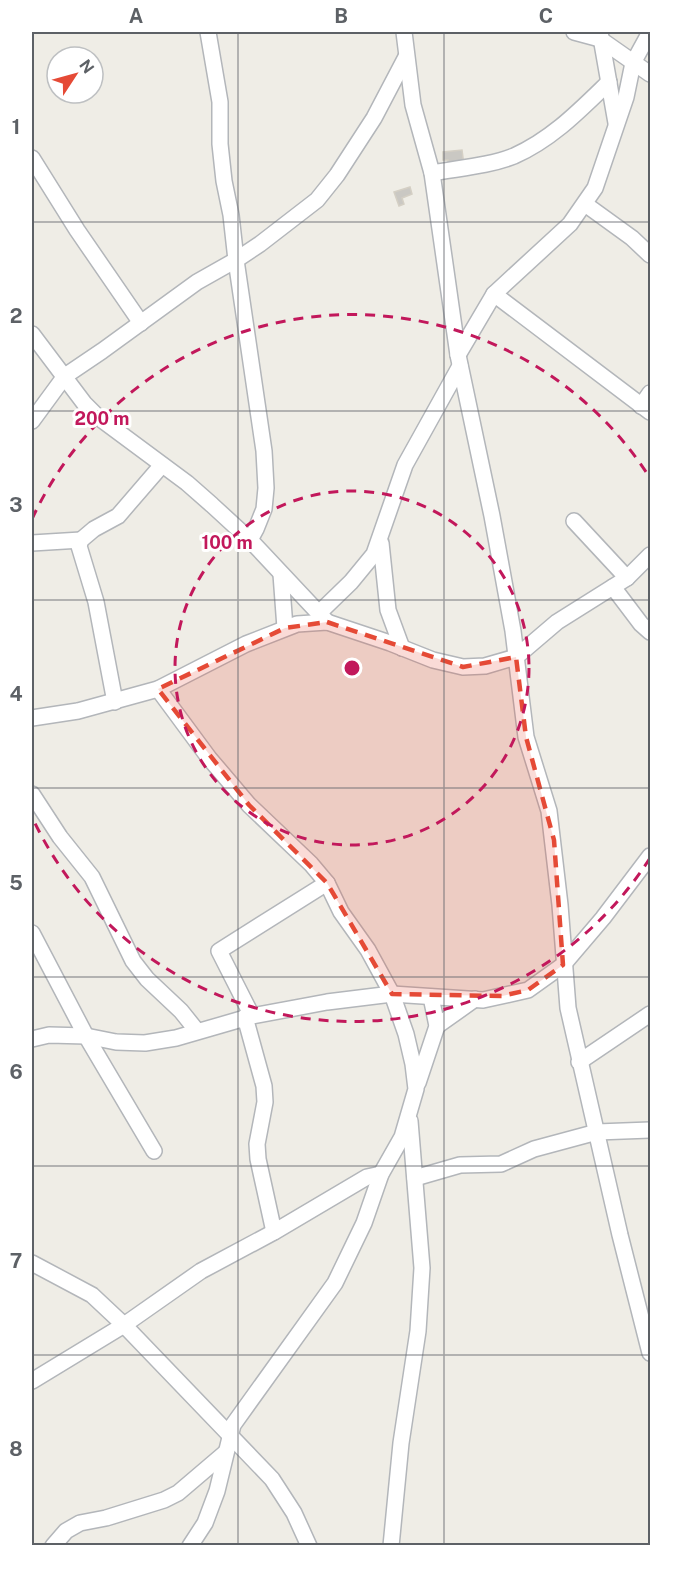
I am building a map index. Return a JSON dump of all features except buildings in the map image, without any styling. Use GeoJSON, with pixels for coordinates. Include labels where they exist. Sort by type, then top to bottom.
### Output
{"type":"FeatureCollection","features":[{"type":"Feature","properties":{"kind":"street"},"geometry":{"type":"LineString","coordinates":[[208,32],[220,102],[224,181],[231,215],[264,451],[266,488],[264,508],[250,540]]}},
{"type":"Feature","properties":{"kind":"street"},"geometry":{"type":"LineString","coordinates":[[404,32],[413,105],[432,173],[459,361],[492,516],[516,657],[526,737],[549,811],[554,840],[568,1008],[620,1235],[651,1353]]}},
{"type":"Feature","properties":{"kind":"street"},"geometry":{"type":"LineString","coordinates":[[574,32],[600,35],[633,63],[651,74]]}},
{"type":"Feature","properties":{"kind":"street"},"geometry":{"type":"LineString","coordinates":[[32,718],[78,711],[158,689],[246,644],[285,627],[323,617],[374,554],[381,540],[405,465],[494,294],[570,224],[596,188],[626,97],[633,63],[650,32]]}},
{"type":"Feature","properties":{"kind":"street"},"geometry":{"type":"LineString","coordinates":[[600,35],[616,123]]}},
{"type":"Feature","properties":{"kind":"street"},"geometry":{"type":"LineString","coordinates":[[32,421],[65,376],[197,282],[236,260],[286,226],[316,200],[331,184],[374,118],[406,57]]}},
{"type":"Feature","properties":{"kind":"street"},"geometry":{"type":"LineString","coordinates":[[432,173],[512,157],[539,144],[557,131],[609,82]]}},
{"type":"Feature","properties":{"kind":"street"},"geometry":{"type":"LineString","coordinates":[[32,158],[77,230],[141,323]]}},
{"type":"Feature","properties":{"kind":"street"},"geometry":{"type":"LineString","coordinates":[[585,204],[632,238],[651,255]]}},
{"type":"Feature","properties":{"kind":"street"},"geometry":{"type":"LineString","coordinates":[[494,294],[646,409],[651,393]]}},
{"type":"Feature","properties":{"kind":"street"},"geometry":{"type":"LineString","coordinates":[[32,334],[84,403],[98,417],[187,483],[250,540],[323,617],[434,660],[463,667],[484,666],[516,657],[557,622],[627,578],[651,555]]}},
{"type":"Feature","properties":{"kind":"street"},"geometry":{"type":"LineString","coordinates":[[116,702],[96,602],[79,546],[81,540],[94,529],[118,516],[162,465]]}},
{"type":"Feature","properties":{"kind":"street"},"geometry":{"type":"LineString","coordinates":[[574,521],[627,578]]}},
{"type":"Feature","properties":{"kind":"street"},"geometry":{"type":"LineString","coordinates":[[32,543],[81,540]]}},
{"type":"Feature","properties":{"kind":"street"},"geometry":{"type":"LineString","coordinates":[[381,540],[388,610],[402,648]]}},
{"type":"Feature","properties":{"kind":"street"},"geometry":{"type":"LineString","coordinates":[[281,574],[285,627]]}},
{"type":"Feature","properties":{"kind":"street"},"geometry":{"type":"LineString","coordinates":[[613,587],[641,624],[651,632]]}},
{"type":"Feature","properties":{"kind":"street"},"geometry":{"type":"LineString","coordinates":[[158,689],[209,758],[249,805],[311,864],[327,883],[341,912],[368,950],[392,994],[406,1034],[416,1089]]}},
{"type":"Feature","properties":{"kind":"street"},"geometry":{"type":"LineString","coordinates":[[32,794],[37,815],[92,877],[133,961],[147,979],[181,1011],[196,1031]]}},
{"type":"Feature","properties":{"kind":"street"},"geometry":{"type":"LineString","coordinates":[[32,1039],[49,1035],[86,1036],[116,1042],[145,1043],[176,1038],[249,1017],[327,1002],[392,994],[476,999],[528,990],[563,965],[651,856]]}},
{"type":"Feature","properties":{"kind":"street"},"geometry":{"type":"LineString","coordinates":[[274,1233],[257,1144],[265,1102],[264,1086],[249,1017],[219,951],[327,883]]}},
{"type":"Feature","properties":{"kind":"street"},"geometry":{"type":"LineString","coordinates":[[32,933],[86,1036],[154,1151]]}},
{"type":"Feature","properties":{"kind":"street"},"geometry":{"type":"LineString","coordinates":[[190,1545],[204,1522],[217,1491],[233,1425],[335,1283],[364,1223],[381,1174],[397,1148],[410,1115],[436,1026],[432,997]]}},
{"type":"Feature","properties":{"kind":"street"},"geometry":{"type":"LineString","coordinates":[[436,1026],[476,999]]}},
{"type":"Feature","properties":{"kind":"street"},"geometry":{"type":"LineString","coordinates":[[579,1062],[651,1014]]}},
{"type":"Feature","properties":{"kind":"street"},"geometry":{"type":"LineString","coordinates":[[391,1545],[401,1443],[418,1331],[422,1278],[410,1115]]}},
{"type":"Feature","properties":{"kind":"street"},"geometry":{"type":"LineString","coordinates":[[415,1178],[460,1165],[501,1164],[534,1149],[597,1132],[651,1130]]}},
{"type":"Feature","properties":{"kind":"street"},"geometry":{"type":"LineString","coordinates":[[32,1380],[124,1325],[201,1272],[274,1233],[367,1177],[381,1174]]}},
{"type":"Feature","properties":{"kind":"street"},"geometry":{"type":"LineString","coordinates":[[32,1263],[92,1295],[124,1325],[272,1479],[294,1513],[309,1545]]}},
{"type":"Feature","properties":{"kind":"street"},"geometry":{"type":"LineString","coordinates":[[53,1545],[66,1531],[80,1523],[106,1518],[164,1500],[178,1493],[225,1453]]}},
{"type":"Feature","properties":{"kind":"highlighted area"},"geometry":{"type":"Polygon","coordinates":[[[327,622],[463,667],[516,657],[526,737],[554,840],[563,965],[528,990],[502,996],[392,994],[327,883],[249,805],[158,689],[285,628],[327,622]]]}}]}
